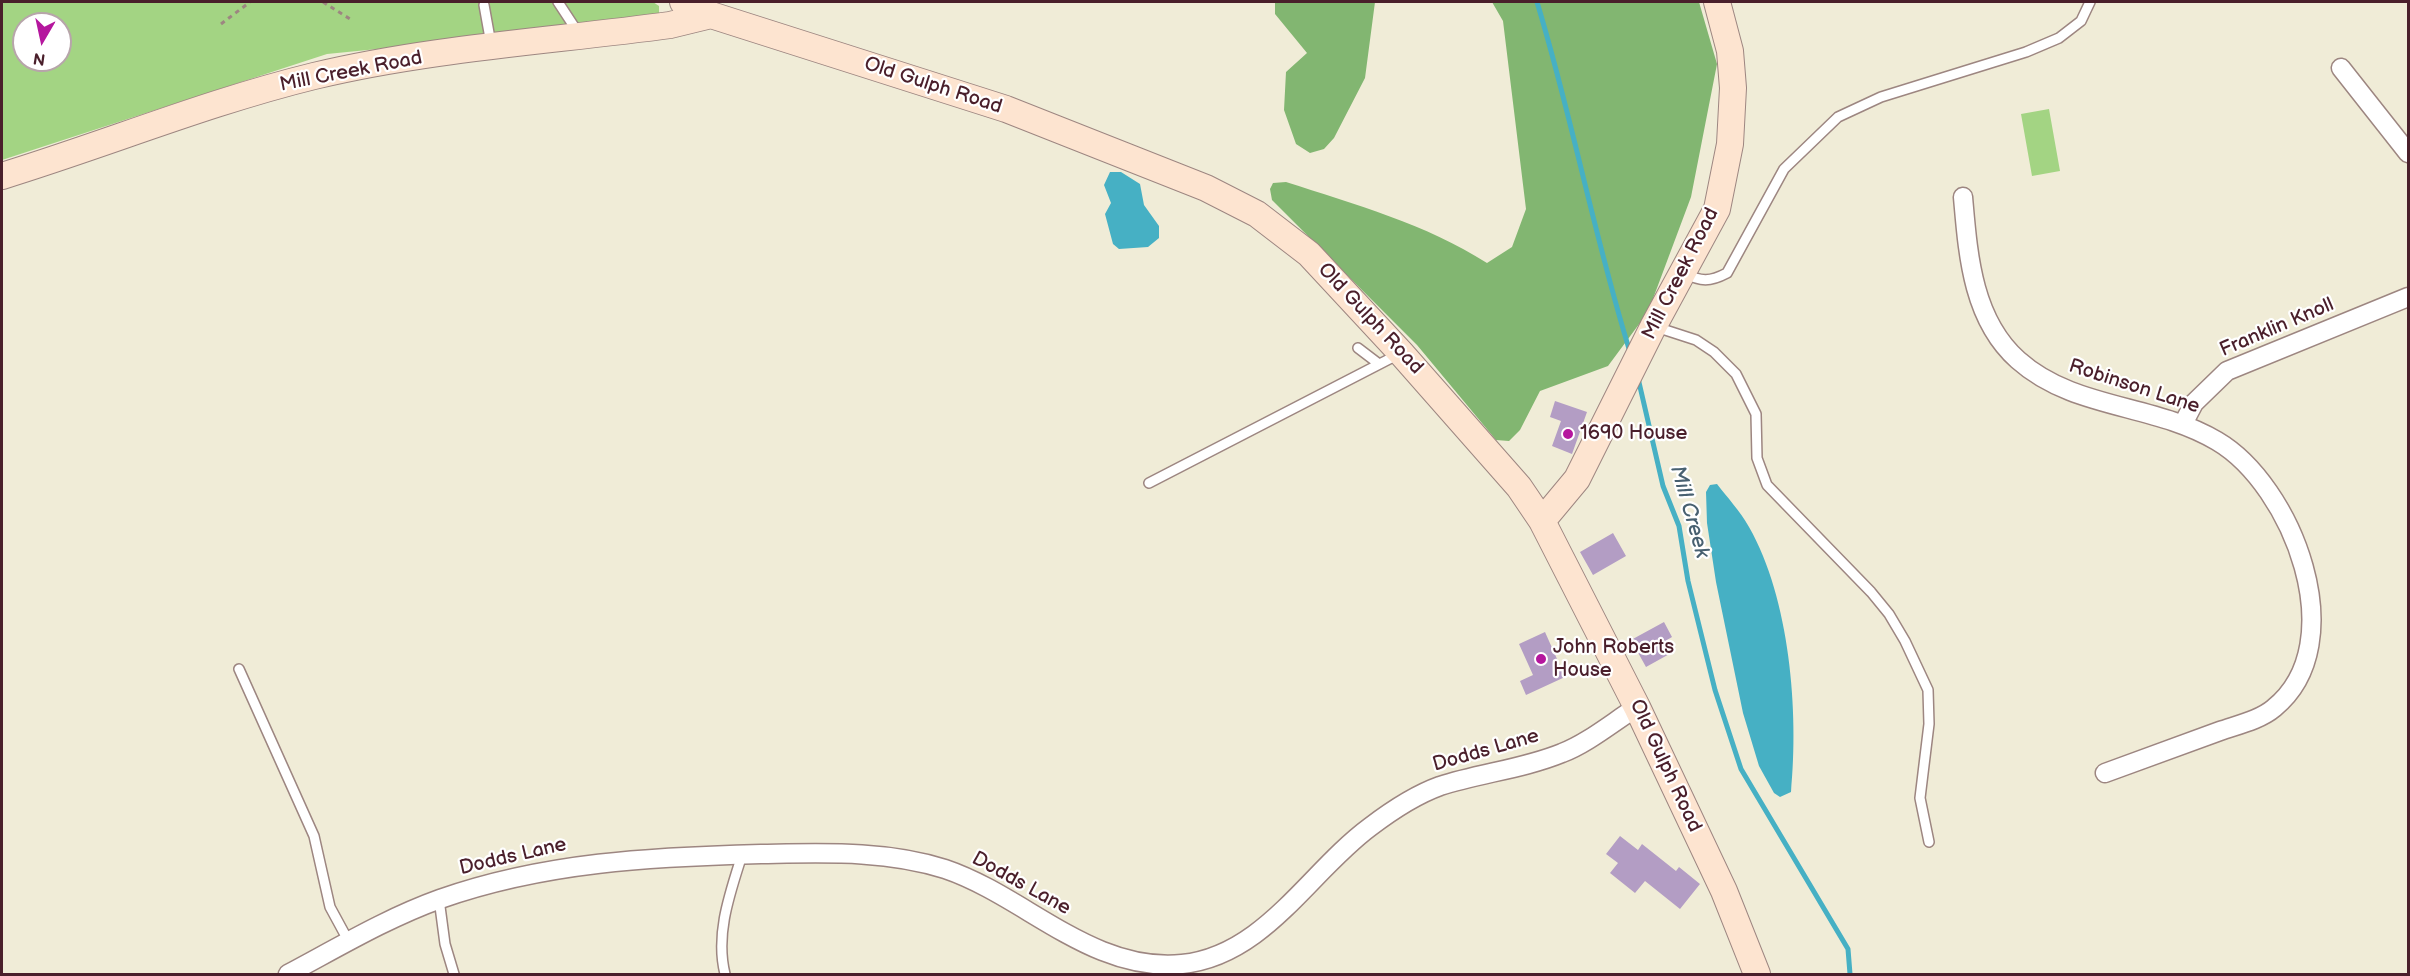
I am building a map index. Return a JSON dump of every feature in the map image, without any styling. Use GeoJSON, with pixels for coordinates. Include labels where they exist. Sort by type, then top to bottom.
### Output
{"type":"FeatureCollection","features":[{"type":"Feature","properties":{"kind":"street","name":"Old Gulph Road"},"geometry":{"type":"LineString","coordinates":[[683,2],[711,15],[1006,109],[1206,188],[1257,214],[1309,254],[1390,358],[1519,487],[1542,521],[1637,707],[1724,891],[1757,975]]}},
{"type":"Feature","properties":{"kind":"street","name":"Mill Creek Road"},"geometry":{"type":"LineString","coordinates":[[1542,521],[1577,479],[1648,337],[1718,209],[1730,144],[1733,88],[1730,51],[1718,2]]}},
{"type":"Feature","properties":{"kind":"street","name":"Mill Creek Road"},"geometry":{"type":"LineString","coordinates":[[2,176],[240,96],[327,74],[491,47],[670,25],[711,15]]}},
{"type":"Feature","properties":{"kind":"street"},"geometry":{"type":"LineString","coordinates":[[2341,68],[2409,153]]}},
{"type":"Feature","properties":{"kind":"street","name":"Robinson Lane"},"geometry":{"type":"LineString","coordinates":[[1963,196],[1972,277],[1982,309],[1996,334],[2016,359],[2039,377],[2067,392],[2129,407],[2183,424],[2218,441],[2241,458],[2271,494],[2299,551],[2309,581],[2311,635],[2294,685],[2274,708],[2246,722],[2105,773]]}},
{"type":"Feature","properties":{"kind":"street","name":"Franklin Knoll"},"geometry":{"type":"LineString","coordinates":[[2183,424],[2194,403],[2227,371],[2409,297]]}},
{"type":"Feature","properties":{"kind":"street","name":"Dodds Lane"},"geometry":{"type":"LineString","coordinates":[[288,975],[349,942],[440,899],[496,882],[585,864],[634,859],[836,853],[917,861],[982,884],[1077,941],[1098,949],[1158,965],[1208,960],[1252,937],[1336,855],[1369,827],[1413,799],[1438,787],[1563,753],[1637,707]]}},
{"type":"Feature","properties":{"kind":"lane"},"geometry":{"type":"LineString","coordinates":[[558,2],[580,36]]}},
{"type":"Feature","properties":{"kind":"lane"},"geometry":{"type":"LineString","coordinates":[[1684,273],[1699,281],[1712,281],[1727,273],[1784,168],[1838,117],[1881,97],[2026,52],[2059,38],[2081,21],[2090,2]]}},
{"type":"Feature","properties":{"kind":"lane"},"geometry":{"type":"LineString","coordinates":[[484,5],[491,47]]}},
{"type":"Feature","properties":{"kind":"lane"},"geometry":{"type":"LineString","coordinates":[[1648,337],[1696,340],[1714,352],[1736,374],[1756,414],[1757,458],[1767,485],[1871,592],[1889,614],[1905,641],[1928,690],[1929,724],[1920,798],[1929,842]]}},
{"type":"Feature","properties":{"kind":"lane"},"geometry":{"type":"LineString","coordinates":[[1358,348],[1390,358]]}},
{"type":"Feature","properties":{"kind":"lane"},"geometry":{"type":"LineString","coordinates":[[1149,483],[1390,358]]}},
{"type":"Feature","properties":{"kind":"lane"},"geometry":{"type":"LineString","coordinates":[[239,669],[314,836],[330,907],[349,942]]}},
{"type":"Feature","properties":{"kind":"lane"},"geometry":{"type":"LineString","coordinates":[[725,975],[722,961],[726,909],[742,855]]}},
{"type":"Feature","properties":{"kind":"lane"},"geometry":{"type":"LineString","coordinates":[[440,899],[445,944],[454,975]]}},
{"type":"Feature","properties":{"kind":"path"},"geometry":{"type":"LineString","coordinates":[[221,24],[250,2]]}},
{"type":"Feature","properties":{"kind":"path"},"geometry":{"type":"LineString","coordinates":[[323,2],[350,19]]}},
{"type":"Feature","properties":{"kind":"green space"},"geometry":{"type":"Polygon","coordinates":[[[2,2],[653,2],[659,6],[659,18],[651,22],[327,54],[2,160],[2,2]]]}},
{"type":"Feature","properties":{"kind":"green space"},"geometry":{"type":"Polygon","coordinates":[[[1275,2],[1375,2],[1365,78],[1334,138],[1324,149],[1310,153],[1296,144],[1284,110],[1286,72],[1307,53],[1275,14],[1275,2]]]}},
{"type":"Feature","properties":{"kind":"green space"},"geometry":{"type":"Polygon","coordinates":[[[1492,2],[1699,2],[1717,64],[1691,197],[1648,312],[1608,366],[1540,391],[1520,430],[1509,441],[1496,440],[1417,345],[1272,200],[1270,189],[1273,183],[1286,182],[1363,207],[1415,226],[1464,249],[1487,263],[1512,247],[1526,209],[1503,21],[1492,2]]]}},
{"type":"Feature","properties":{"kind":"green space"},"geometry":{"type":"Polygon","coordinates":[[[2049,109],[2060,171],[2032,176],[2021,114],[2049,109]]]}},
{"type":"Feature","properties":{"kind":"water"},"geometry":{"type":"Polygon","coordinates":[[[1110,172],[1121,172],[1140,184],[1144,205],[1159,226],[1159,238],[1148,247],[1119,249],[1113,244],[1105,214],[1111,203],[1104,185],[1110,172]]]}},
{"type":"Feature","properties":{"kind":"water"},"geometry":{"type":"Polygon","coordinates":[[[1717,484],[1749,527],[1763,556],[1782,621],[1788,656],[1794,727],[1791,792],[1780,797],[1774,793],[1759,766],[1743,713],[1716,582],[1707,523],[1706,492],[1710,485],[1717,484]]]}},
{"type":"Feature","properties":{"kind":"building","name":"1690 House"},"geometry":{"type":"Polygon","coordinates":[[[1555,401],[1587,412],[1572,454],[1552,446],[1561,421],[1550,417],[1555,401]]]}},
{"type":"Feature","properties":{"kind":"building"},"geometry":{"type":"Polygon","coordinates":[[[1613,533],[1626,556],[1593,575],[1580,552],[1613,533]]]}},
{"type":"Feature","properties":{"kind":"building"},"geometry":{"type":"Polygon","coordinates":[[[1664,622],[1672,637],[1667,640],[1673,652],[1646,667],[1631,640],[1664,622]]]}},
{"type":"Feature","properties":{"kind":"building","name":"John Roberts House"},"geometry":{"type":"Polygon","coordinates":[[[1545,632],[1565,677],[1526,695],[1520,681],[1533,675],[1519,644],[1545,632]]]}},
{"type":"Feature","properties":{"kind":"building"},"geometry":{"type":"Polygon","coordinates":[[[1620,836],[1638,850],[1642,844],[1676,871],[1679,867],[1700,884],[1680,909],[1645,881],[1635,893],[1610,873],[1618,863],[1606,854],[1620,836]]]}},
{"type":"Feature","properties":{"kind":"waterway","name":"Mill Creek"},"geometry":{"type":"LineString","coordinates":[[1537,2],[1550,45],[1605,265],[1630,352]]}},
{"type":"Feature","properties":{"kind":"waterway","name":"Mill Creek"},"geometry":{"type":"LineString","coordinates":[[1638,378],[1663,486],[1679,526],[1688,581],[1715,690],[1741,769],[1848,949],[1850,974]]}},
{"type":"Feature","properties":{"kind":"place","name":"1690 House"},"geometry":{"type":"Point","coordinates":[1568,434]}},
{"type":"Feature","properties":{"kind":"place","name":"John Roberts House"},"geometry":{"type":"Point","coordinates":[1541,659]}}]}
